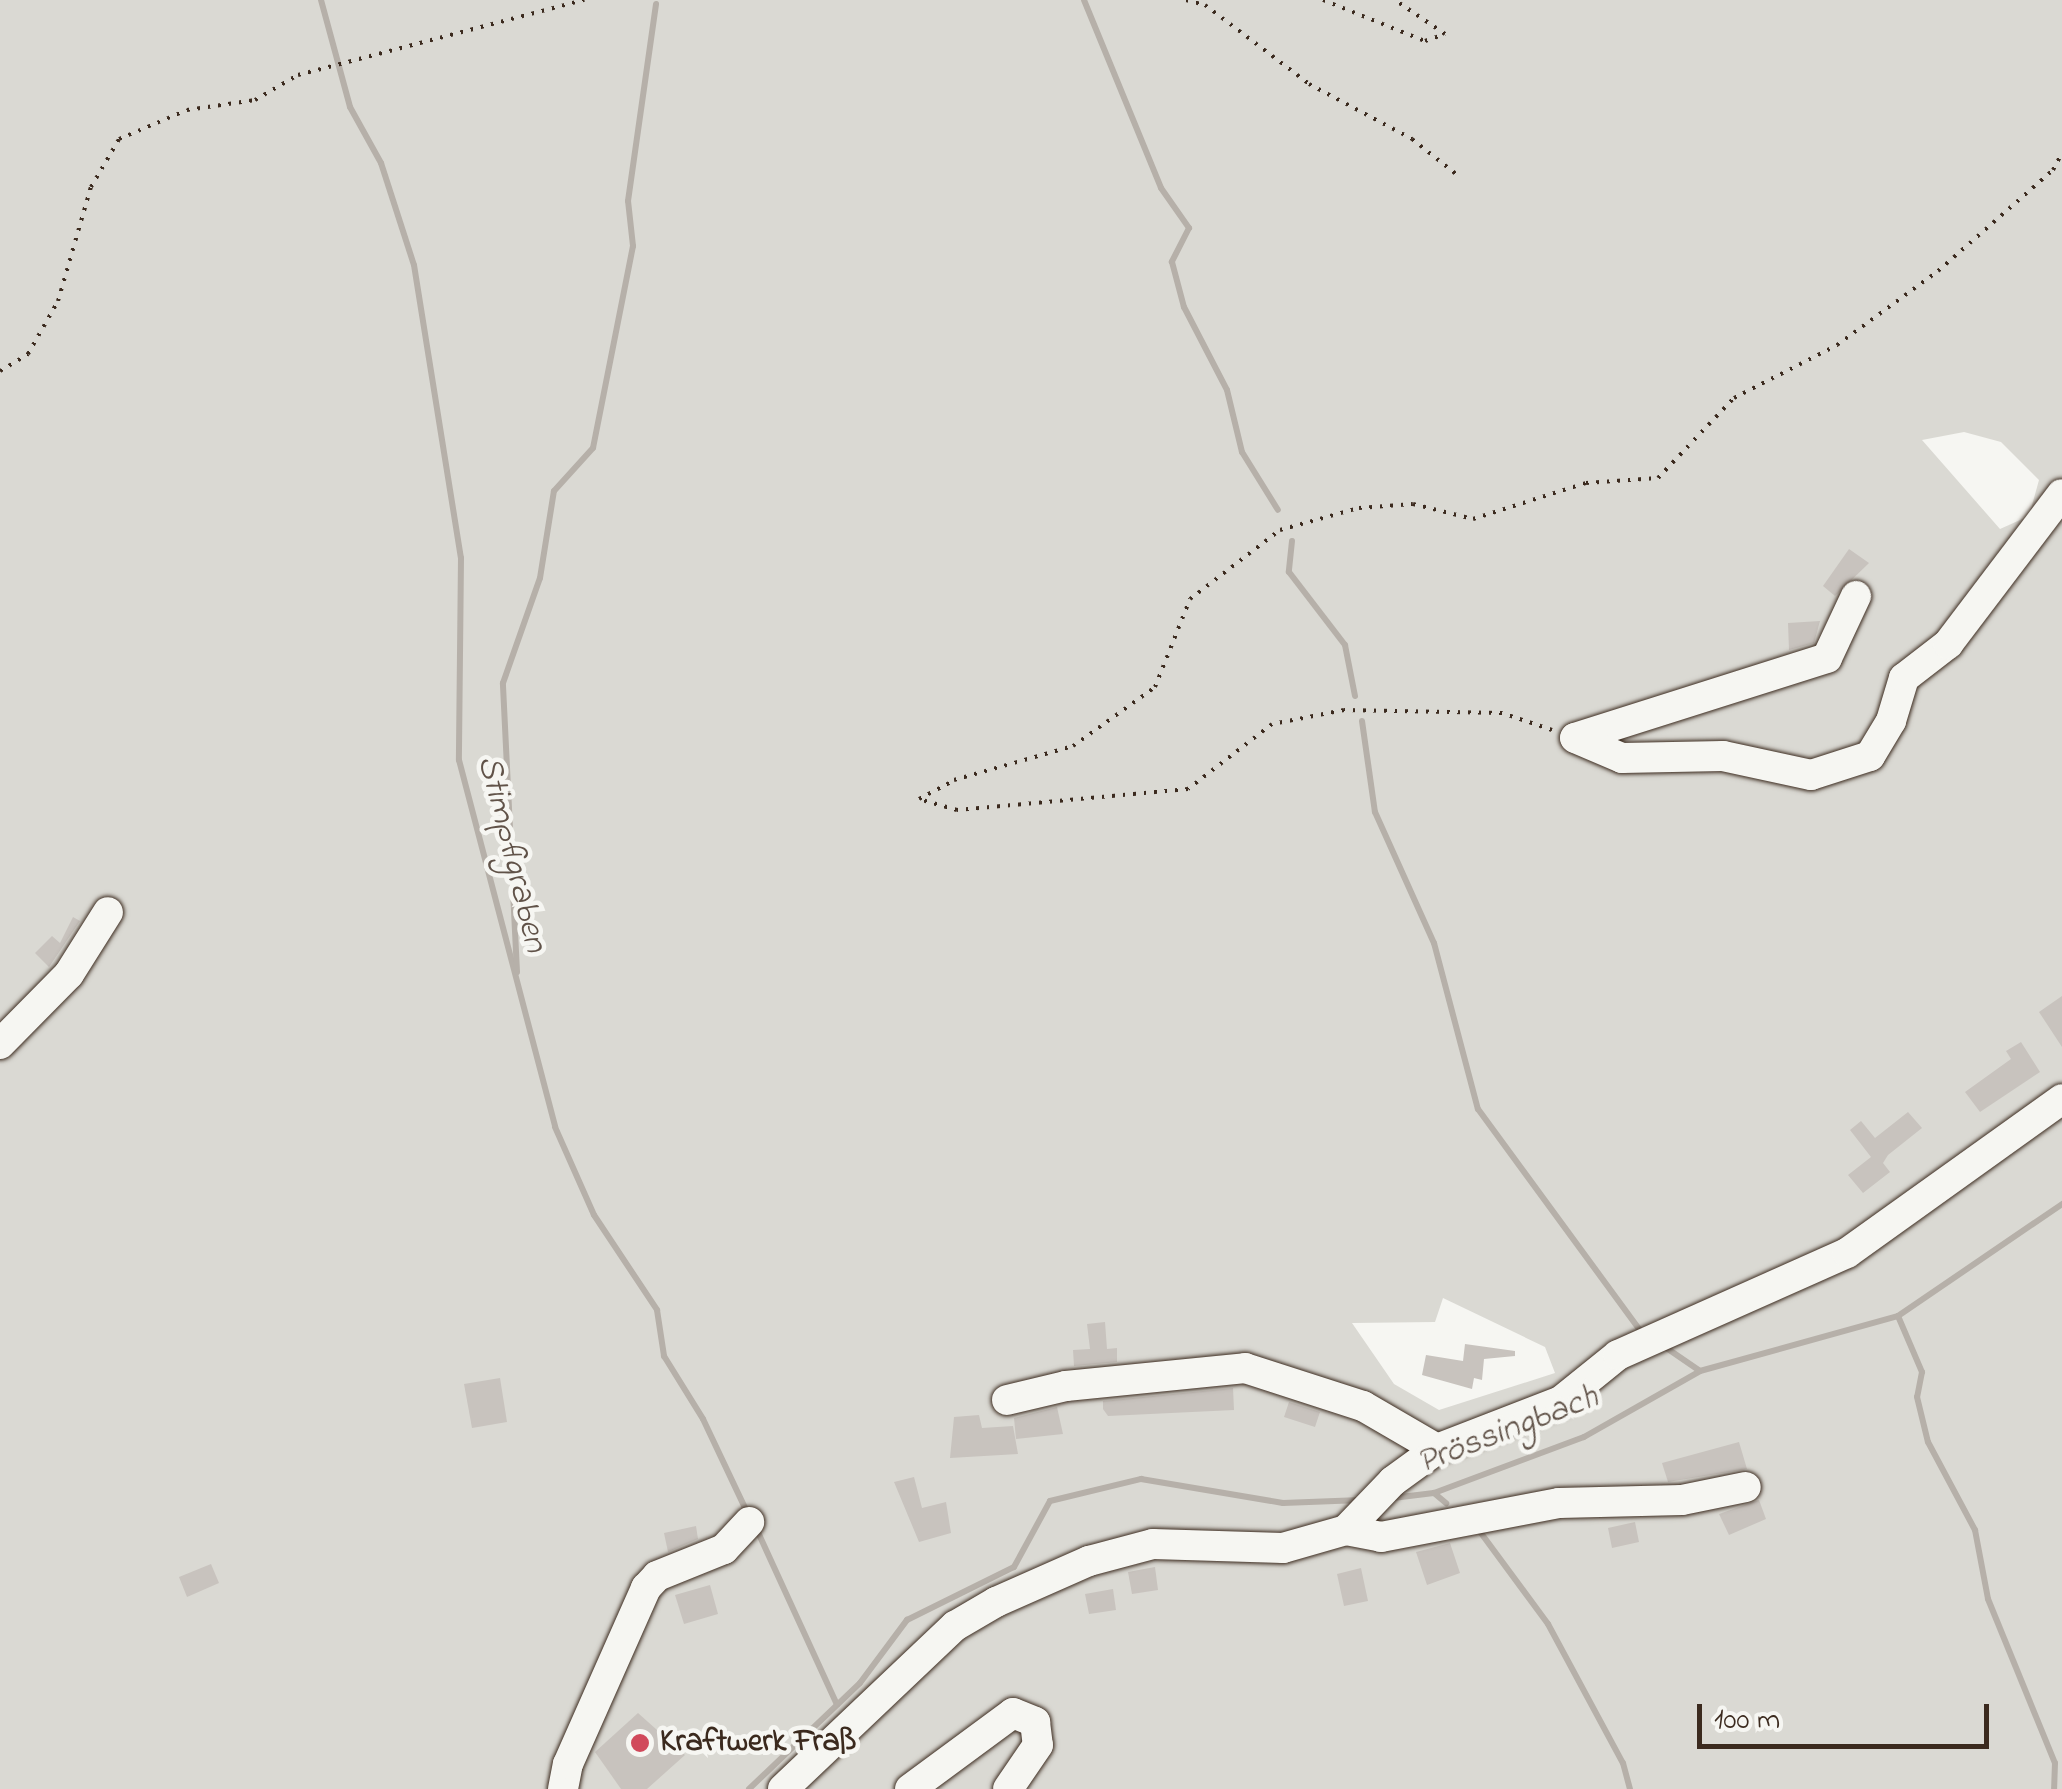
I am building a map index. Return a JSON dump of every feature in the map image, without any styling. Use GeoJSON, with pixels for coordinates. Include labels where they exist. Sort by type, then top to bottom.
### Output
{"type":"FeatureCollection","features":[{"type":"Feature","properties":{"kind":"street"},"geometry":{"type":"LineString","coordinates":[[1575,738],[1622,758],[1723,756],[1811,775],[1870,756],[1891,721],[1904,678],[1948,644],[2062,494]]}},
{"type":"Feature","properties":{"kind":"street"},"geometry":{"type":"LineString","coordinates":[[1575,738],[1827,658],[1856,596]]}},
{"type":"Feature","properties":{"kind":"street"},"geometry":{"type":"LineString","coordinates":[[0,1044],[69,974],[108,912]]}},
{"type":"Feature","properties":{"kind":"street"},"geometry":{"type":"LineString","coordinates":[[1346,1530],[1376,1499],[1438,1449],[1561,1401],[1618,1356],[1847,1253],[2062,1099]]}},
{"type":"Feature","properties":{"kind":"street"},"geometry":{"type":"LineString","coordinates":[[1006,1400],[1066,1386],[1245,1368],[1363,1406],[1438,1449]]}},
{"type":"Feature","properties":{"kind":"street"},"geometry":{"type":"LineString","coordinates":[[782,1789],[955,1626],[996,1602],[1124,1550],[1186,1541],[1282,1548],[1346,1530],[1381,1537],[1560,1502],[1682,1500],[1746,1486]]}},
{"type":"Feature","properties":{"kind":"street"},"geometry":{"type":"LineString","coordinates":[[563,1789],[573,1750],[646,1588],[657,1576],[724,1549],[750,1522]]}},
{"type":"Feature","properties":{"kind":"street"},"geometry":{"type":"LineString","coordinates":[[910,1789],[1012,1714],[1035,1722],[1038,1745],[1008,1789]]}},
{"type":"Feature","properties":{"kind":"path"},"geometry":{"type":"LineString","coordinates":[[0,371],[28,354],[58,301],[91,187],[119,139],[187,110],[255,100],[298,75],[584,0]]}},
{"type":"Feature","properties":{"kind":"path"},"geometry":{"type":"LineString","coordinates":[[1186,0],[1206,5],[1309,84],[1412,139],[1456,174]]}},
{"type":"Feature","properties":{"kind":"path"},"geometry":{"type":"LineString","coordinates":[[1324,0],[1424,41],[1445,34],[1395,0]]}},
{"type":"Feature","properties":{"kind":"path"},"geometry":{"type":"LineString","coordinates":[[1575,738],[1502,713],[1344,710],[1272,724],[1188,788],[957,810],[919,800],[954,780],[1073,746],[1155,687],[1190,599],[1280,530],[1359,508],[1413,504],[1472,519],[1586,483],[1658,478],[1734,398],[1837,346],[1938,271],[2053,170],[2062,153]]}},
{"type":"Feature","properties":{"kind":"shaded area"},"geometry":{"type":"Polygon","coordinates":[[[0,0],[2062,0],[2062,1789],[0,1789],[0,0]],[[1964,432],[1922,440],[2000,529],[2029,516],[2039,480],[2001,442],[1964,432]],[[1443,1298],[1435,1322],[1352,1323],[1394,1384],[1439,1410],[1555,1373],[1545,1347],[1443,1298]]]}},
{"type":"Feature","properties":{"kind":"building"},"geometry":{"type":"Polygon","coordinates":[[[1849,549],[1869,563],[1835,596],[1823,586],[1849,549]]]}},
{"type":"Feature","properties":{"kind":"building"},"geometry":{"type":"Polygon","coordinates":[[[1820,621],[1814,643],[1789,650],[1788,623],[1820,621]]]}},
{"type":"Feature","properties":{"kind":"building"},"geometry":{"type":"Polygon","coordinates":[[[73,917],[80,921],[49,967],[35,953],[52,936],[60,943],[73,917]]]}},
{"type":"Feature","properties":{"kind":"building"},"geometry":{"type":"Polygon","coordinates":[[[2062,996],[2062,1047],[2039,1012],[2062,996]]]}},
{"type":"Feature","properties":{"kind":"building"},"geometry":{"type":"Polygon","coordinates":[[[2021,1042],[2040,1072],[1980,1112],[1965,1092],[2011,1059],[2006,1051],[2021,1042]]]}},
{"type":"Feature","properties":{"kind":"building"},"geometry":{"type":"Polygon","coordinates":[[[1908,1112],[1922,1128],[1888,1155],[1883,1163],[1890,1172],[1863,1193],[1848,1175],[1871,1157],[1850,1130],[1861,1121],[1875,1138],[1908,1112]]]}},
{"type":"Feature","properties":{"kind":"building"},"geometry":{"type":"Polygon","coordinates":[[[1105,1322],[1107,1349],[1117,1348],[1117,1362],[1074,1366],[1073,1350],[1090,1349],[1087,1324],[1105,1322]]]}},
{"type":"Feature","properties":{"kind":"building"},"geometry":{"type":"Polygon","coordinates":[[[1465,1344],[1515,1351],[1515,1356],[1484,1359],[1482,1380],[1474,1378],[1472,1389],[1422,1375],[1426,1355],[1463,1361],[1465,1344]]]}},
{"type":"Feature","properties":{"kind":"building"},"geometry":{"type":"Polygon","coordinates":[[[500,1378],[507,1422],[472,1428],[464,1384],[500,1378]]]}},
{"type":"Feature","properties":{"kind":"building"},"geometry":{"type":"Polygon","coordinates":[[[1233,1388],[1234,1410],[1108,1416],[1103,1409],[1103,1401],[1233,1388]]]}},
{"type":"Feature","properties":{"kind":"building"},"geometry":{"type":"Polygon","coordinates":[[[1289,1402],[1320,1412],[1315,1427],[1284,1417],[1289,1402]]]}},
{"type":"Feature","properties":{"kind":"building"},"geometry":{"type":"Polygon","coordinates":[[[1057,1407],[1063,1434],[1016,1439],[1014,1418],[1057,1407]]]}},
{"type":"Feature","properties":{"kind":"building"},"geometry":{"type":"Polygon","coordinates":[[[979,1415],[982,1428],[1013,1426],[1018,1454],[950,1458],[954,1417],[979,1415]]]}},
{"type":"Feature","properties":{"kind":"building"},"geometry":{"type":"Polygon","coordinates":[[[1739,1442],[1747,1469],[1668,1482],[1662,1463],[1739,1442]]]}},
{"type":"Feature","properties":{"kind":"building"},"geometry":{"type":"Polygon","coordinates":[[[914,1477],[922,1508],[946,1502],[951,1533],[919,1542],[894,1482],[914,1477]]]}},
{"type":"Feature","properties":{"kind":"building"},"geometry":{"type":"Polygon","coordinates":[[[1759,1500],[1766,1519],[1729,1535],[1719,1514],[1759,1500]]]}},
{"type":"Feature","properties":{"kind":"building"},"geometry":{"type":"Polygon","coordinates":[[[1635,1522],[1639,1542],[1612,1548],[1608,1528],[1635,1522]]]}},
{"type":"Feature","properties":{"kind":"building"},"geometry":{"type":"Polygon","coordinates":[[[696,1526],[698,1539],[668,1552],[664,1533],[696,1526]]]}},
{"type":"Feature","properties":{"kind":"building"},"geometry":{"type":"Polygon","coordinates":[[[1450,1543],[1460,1573],[1427,1585],[1416,1552],[1450,1543]]]}},
{"type":"Feature","properties":{"kind":"building"},"geometry":{"type":"Polygon","coordinates":[[[211,1564],[219,1583],[187,1597],[179,1577],[211,1564]]]}},
{"type":"Feature","properties":{"kind":"building"},"geometry":{"type":"Polygon","coordinates":[[[1155,1567],[1158,1590],[1132,1594],[1128,1572],[1155,1567]]]}},
{"type":"Feature","properties":{"kind":"building"},"geometry":{"type":"Polygon","coordinates":[[[1361,1568],[1368,1601],[1344,1606],[1337,1574],[1361,1568]]]}},
{"type":"Feature","properties":{"kind":"building"},"geometry":{"type":"Polygon","coordinates":[[[710,1585],[718,1614],[684,1624],[675,1595],[710,1585]]]}},
{"type":"Feature","properties":{"kind":"building"},"geometry":{"type":"Polygon","coordinates":[[[1113,1589],[1116,1610],[1089,1614],[1085,1594],[1113,1589]]]}},
{"type":"Feature","properties":{"kind":"building","name":"Kraftwerk Fraß"},"geometry":{"type":"Polygon","coordinates":[[[638,1713],[685,1755],[647,1789],[621,1789],[595,1752],[638,1713]]]}},
{"type":"Feature","properties":{"kind":"waterway","name":"Stimpflgraben"},"geometry":{"type":"LineString","coordinates":[[321,0],[350,107],[381,163],[414,265],[461,558],[459,760],[555,1127],[594,1215],[657,1310],[664,1356],[703,1419],[745,1508]]}},
{"type":"Feature","properties":{"kind":"waterway"},"geometry":{"type":"LineString","coordinates":[[1084,0],[1161,188],[1189,228],[1172,262],[1184,307],[1227,390],[1242,452],[1278,510]]}},
{"type":"Feature","properties":{"kind":"waterway"},"geometry":{"type":"LineString","coordinates":[[517,972],[503,683],[540,578],[554,491],[593,448],[633,246],[628,201],[656,4]]}},
{"type":"Feature","properties":{"kind":"waterway"},"geometry":{"type":"LineString","coordinates":[[1292,541],[1289,572],[1345,645],[1355,696]]}},
{"type":"Feature","properties":{"kind":"waterway"},"geometry":{"type":"LineString","coordinates":[[1362,721],[1375,812],[1434,943],[1478,1109],[1639,1329]]}},
{"type":"Feature","properties":{"kind":"waterway","name":"Prössingbach"},"geometry":{"type":"LineString","coordinates":[[1393,1498],[1434,1493],[1584,1437],[1700,1371],[1898,1316],[2062,1204]]}},
{"type":"Feature","properties":{"kind":"waterway"},"geometry":{"type":"LineString","coordinates":[[1898,1316],[1922,1372],[1917,1397],[1928,1442],[1975,1530],[1988,1599],[2055,1763],[2054,1789]]}},
{"type":"Feature","properties":{"kind":"waterway"},"geometry":{"type":"LineString","coordinates":[[1665,1347],[1700,1371]]}},
{"type":"Feature","properties":{"kind":"waterway","name":"Prössingbach"},"geometry":{"type":"LineString","coordinates":[[749,1789],[860,1683],[907,1620],[1014,1567],[1050,1501],[1141,1479],[1283,1503],[1361,1500]]}},
{"type":"Feature","properties":{"kind":"waterway"},"geometry":{"type":"LineString","coordinates":[[1434,1493],[1446,1503]]}},
{"type":"Feature","properties":{"kind":"waterway"},"geometry":{"type":"LineString","coordinates":[[1478,1529],[1548,1624],[1623,1763],[1630,1789]]}},
{"type":"Feature","properties":{"kind":"waterway","name":"Stimpflgraben"},"geometry":{"type":"LineString","coordinates":[[757,1530],[837,1705]]}},
{"type":"Feature","properties":{"kind":"place","name":"Kraftwerk Fraß"},"geometry":{"type":"Point","coordinates":[640,1743]}}]}
